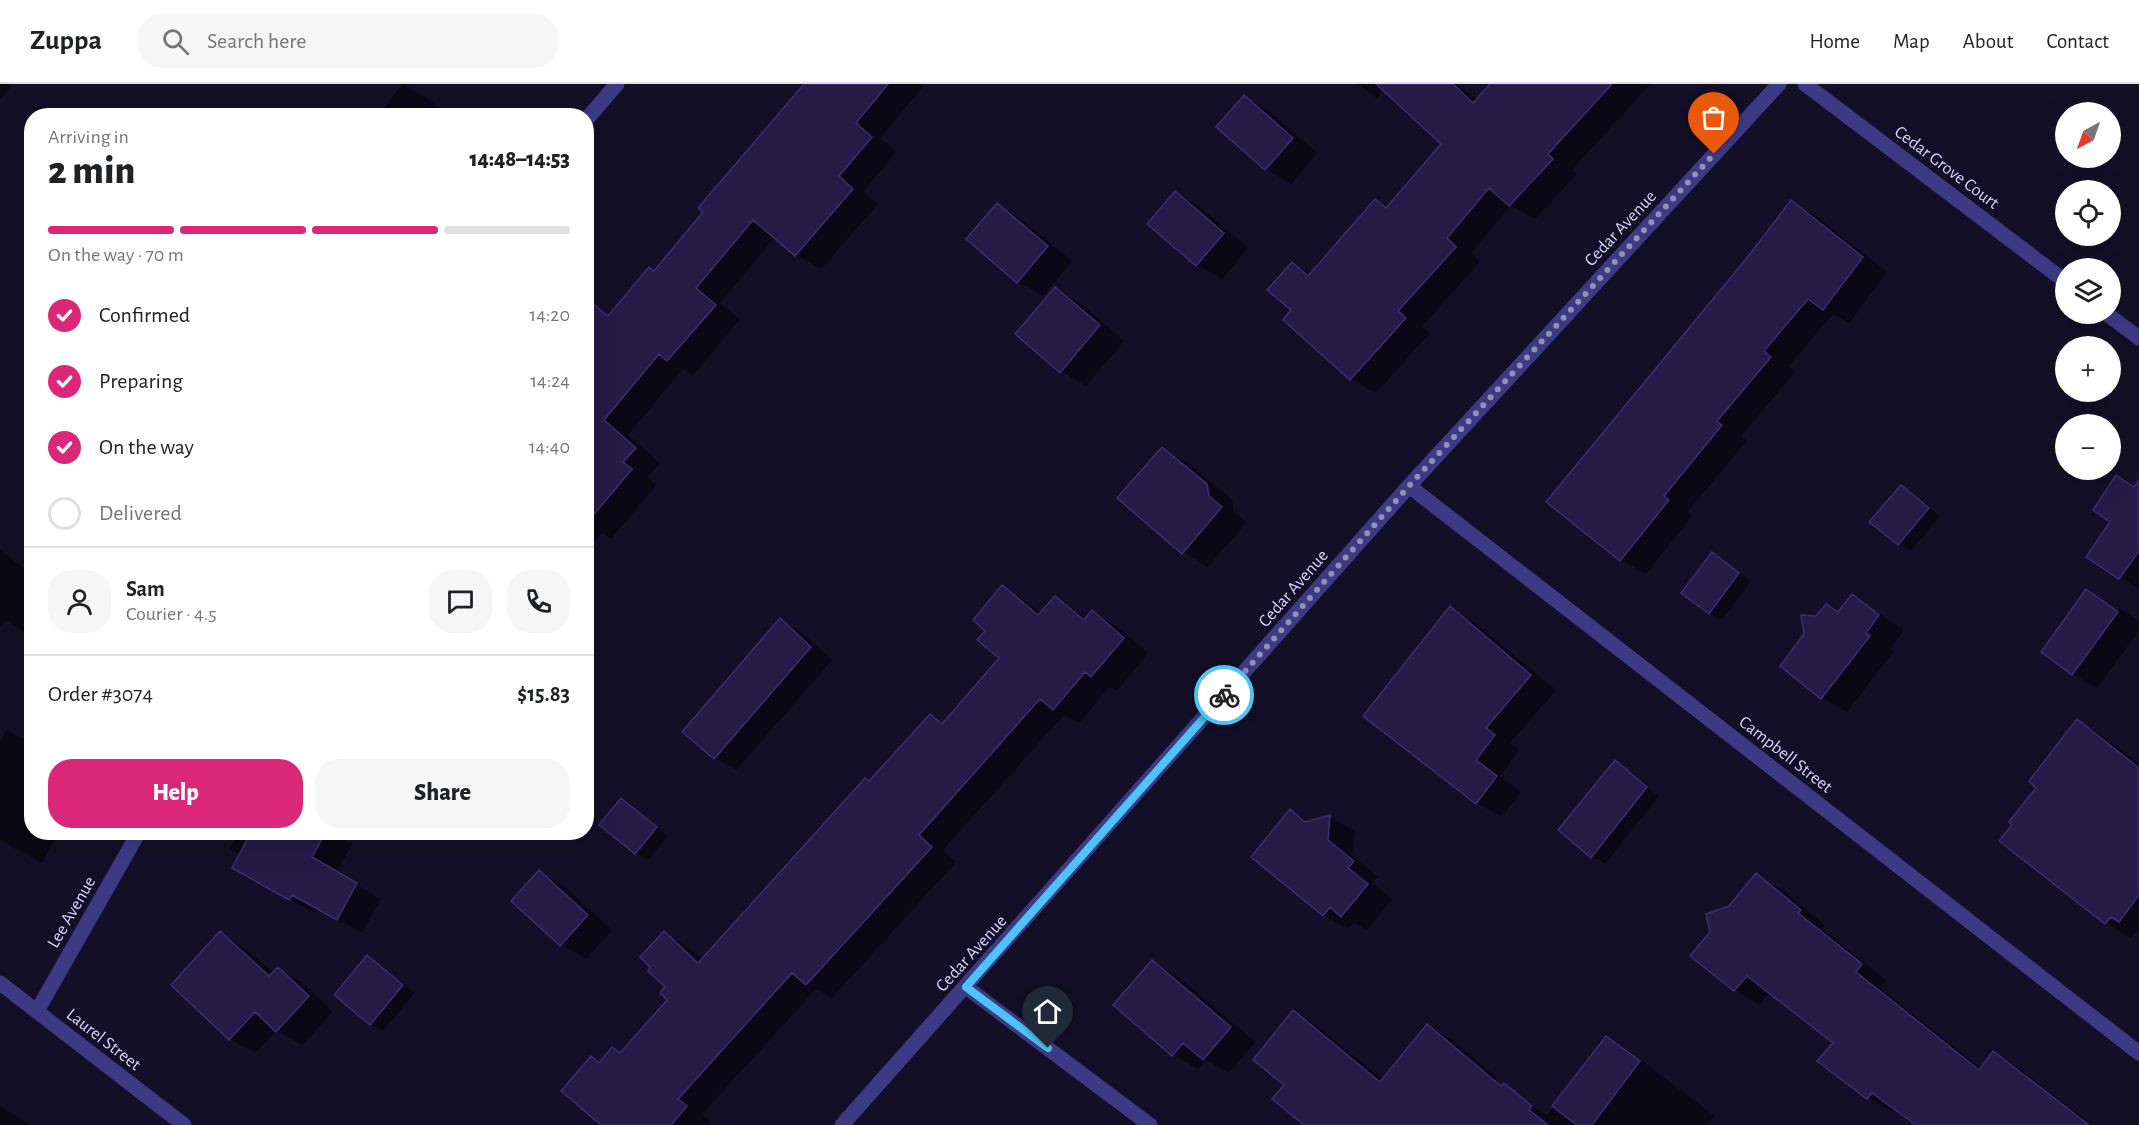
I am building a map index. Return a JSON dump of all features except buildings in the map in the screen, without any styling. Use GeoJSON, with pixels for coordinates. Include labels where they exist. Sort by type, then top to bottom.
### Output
{"type":"FeatureCollection","features":[{"type":"Feature","properties":{"kind":"street"},"geometry":{"type":"LineString","coordinates":[[594,111],[617,84]]}},
{"type":"Feature","properties":{"kind":"street","name":"Cedar Avenue"},"geometry":{"type":"LineString","coordinates":[[842,1125],[1409,486],[1779,84]]}},
{"type":"Feature","properties":{"kind":"street","name":"Cedar Grove Court"},"geometry":{"type":"LineString","coordinates":[[1805,84],[2055,274]]}},
{"type":"Feature","properties":{"kind":"street"},"geometry":{"type":"LineString","coordinates":[[2120,324],[2139,338]]}},
{"type":"Feature","properties":{"kind":"street","name":"Campbell Street"},"geometry":{"type":"LineString","coordinates":[[1409,486],[2139,1053]]}},
{"type":"Feature","properties":{"kind":"street","name":"Lee Avenue"},"geometry":{"type":"LineString","coordinates":[[37,1011],[134,840]]}},
{"type":"Feature","properties":{"kind":"street","name":"Laurel Street"},"geometry":{"type":"LineString","coordinates":[[0,983],[184,1125]]}},
{"type":"Feature","properties":{"kind":"street"},"geometry":{"type":"LineString","coordinates":[[966,987],[1150,1125]]}},
{"type":"Feature","properties":{"kind":"way so far"},"geometry":{"type":"LineString","coordinates":[[1224,695],[1409,486],[1714,154]]}},
{"type":"Feature","properties":{"kind":"route"},"geometry":{"type":"LineString","coordinates":[[1048,1048],[966,987],[1224,695]]}}]}
